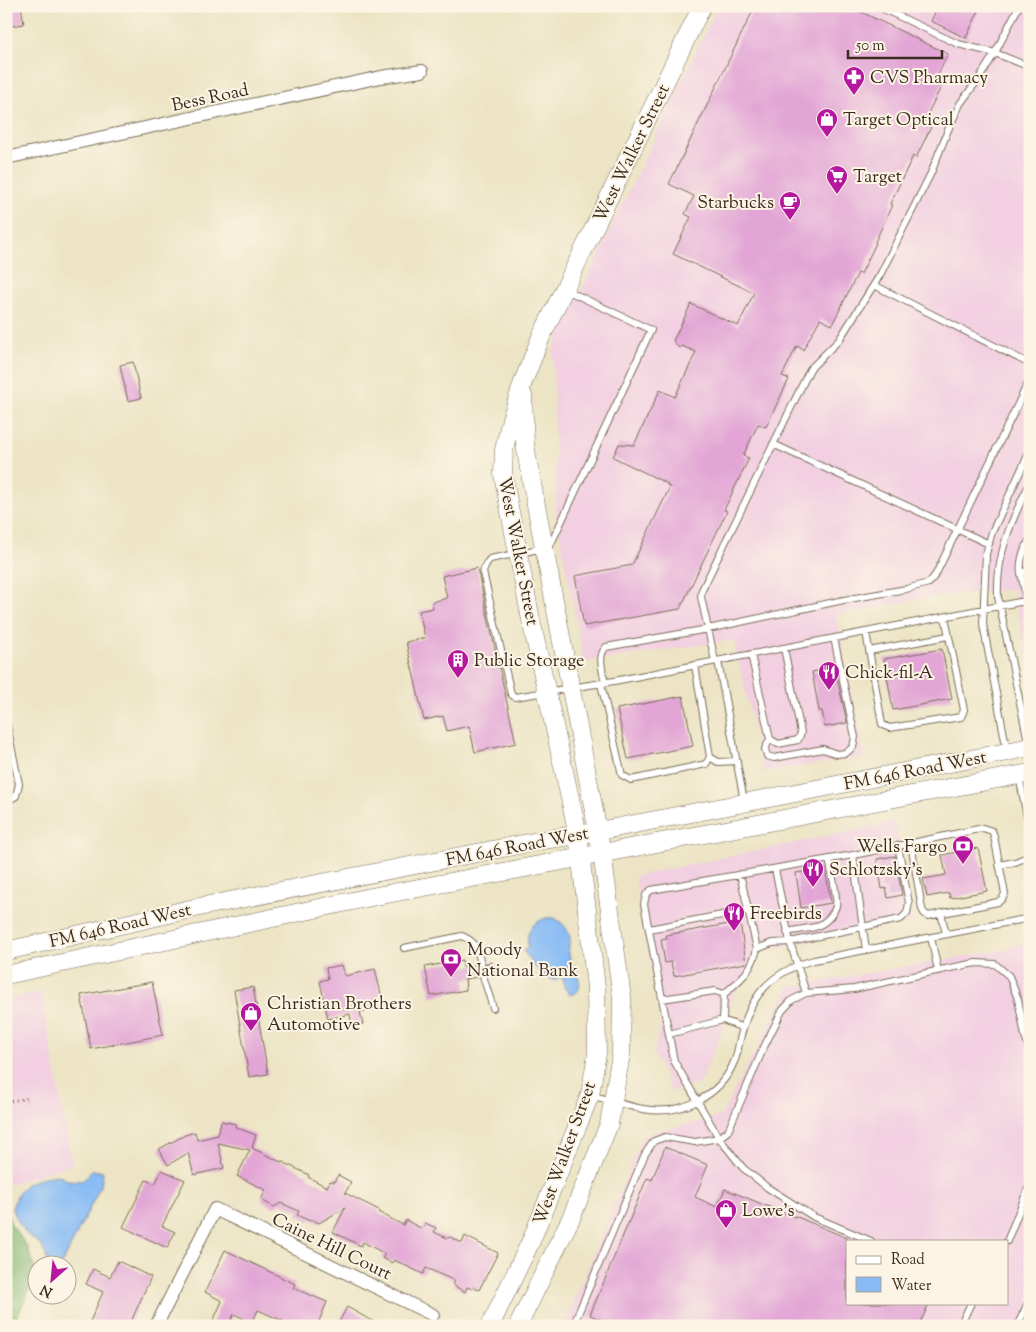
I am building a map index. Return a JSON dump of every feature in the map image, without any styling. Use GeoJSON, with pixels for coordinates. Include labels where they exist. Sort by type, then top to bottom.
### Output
{"type":"FeatureCollection","features":[{"type":"Feature","properties":{"kind":"street","name":"West Walker Street"},"geometry":{"type":"LineString","coordinates":[[490,1326],[531,1241],[590,1095],[597,1053],[596,987],[578,835],[518,552],[504,474],[504,450],[511,419],[523,382],[542,337],[702,6]]}},
{"type":"Feature","properties":{"kind":"street","name":"Bess Road"},"geometry":{"type":"LineString","coordinates":[[6,158],[381,77],[422,71]]}},
{"type":"Feature","properties":{"kind":"street","name":"West Walker Street"},"geometry":{"type":"LineString","coordinates":[[518,1326],[572,1216],[609,1124],[621,1054],[622,998],[602,853],[525,444],[523,382]]}},
{"type":"Feature","properties":{"kind":"street","name":"FM 646 Road West"},"geometry":{"type":"LineString","coordinates":[[6,951],[204,906],[1030,747]]}},
{"type":"Feature","properties":{"kind":"street","name":"FM 646 Road West"},"geometry":{"type":"LineString","coordinates":[[6,975],[362,899],[1024,774]]}},
{"type":"Feature","properties":{"kind":"street","name":"Caine Hill Court"},"geometry":{"type":"LineString","coordinates":[[156,1326],[215,1209],[433,1315]]}},
{"type":"Feature","properties":{"kind":"lane"},"geometry":{"type":"LineString","coordinates":[[877,6],[958,44],[995,53],[1030,67]]}},
{"type":"Feature","properties":{"kind":"lane"},"geometry":{"type":"LineString","coordinates":[[744,803],[717,661],[701,597],[702,590],[810,369],[839,340],[880,275],[931,173],[960,104],[995,53],[1019,6]]}},
{"type":"Feature","properties":{"kind":"lane"},"geometry":{"type":"LineString","coordinates":[[874,285],[1030,364]]}},
{"type":"Feature","properties":{"kind":"lane"},"geometry":{"type":"LineString","coordinates":[[564,290],[651,330],[544,552],[518,552],[490,559],[483,572],[511,694],[515,697],[695,666],[1028,601]]}},
{"type":"Feature","properties":{"kind":"lane"},"geometry":{"type":"LineString","coordinates":[[695,666],[710,757],[706,764],[631,780],[622,775],[603,683],[600,658],[606,647],[929,584],[936,574],[1030,379]]}},
{"type":"Feature","properties":{"kind":"lane"},"geometry":{"type":"LineString","coordinates":[[773,444],[989,544]]}},
{"type":"Feature","properties":{"kind":"lane"},"geometry":{"type":"LineString","coordinates":[[1007,752],[983,624],[986,554],[1001,510],[1030,452]]}},
{"type":"Feature","properties":{"kind":"lane"},"geometry":{"type":"LineString","coordinates":[[1030,483],[1006,537],[997,582],[998,597],[1030,747]]}},
{"type":"Feature","properties":{"kind":"lane"},"geometry":{"type":"LineString","coordinates":[[1030,539],[1020,560],[1030,617]]}},
{"type":"Feature","properties":{"kind":"lane"},"geometry":{"type":"LineString","coordinates":[[1021,573],[1030,571]]}},
{"type":"Feature","properties":{"kind":"lane"},"geometry":{"type":"LineString","coordinates":[[866,632],[882,724],[889,728],[961,717],[964,710],[945,618]]}},
{"type":"Feature","properties":{"kind":"lane"},"geometry":{"type":"LineString","coordinates":[[869,651],[948,636]]}},
{"type":"Feature","properties":{"kind":"lane"},"geometry":{"type":"LineString","coordinates":[[751,654],[770,739],[765,749],[767,756],[774,758],[823,749],[837,754],[846,752],[853,747],[855,737],[834,638]]}},
{"type":"Feature","properties":{"kind":"lane"},"geometry":{"type":"LineString","coordinates":[[770,739],[778,744],[798,740],[801,733],[784,648]]}},
{"type":"Feature","properties":{"kind":"lane"},"geometry":{"type":"LineString","coordinates":[[6,721],[19,784],[16,796],[6,802]]}},
{"type":"Feature","properties":{"kind":"lane"},"geometry":{"type":"LineString","coordinates":[[710,757],[718,762],[737,761]]}},
{"type":"Feature","properties":{"kind":"lane"},"geometry":{"type":"LineString","coordinates":[[1024,774],[1030,832]]}},
{"type":"Feature","properties":{"kind":"lane"},"geometry":{"type":"LineString","coordinates":[[869,1240],[814,1217],[768,1188],[743,1168],[719,1138],[674,1061],[644,904],[646,895],[651,890],[853,855],[898,846],[910,843],[983,828],[992,831],[994,836],[1005,894],[998,902],[928,916],[922,908],[910,843]]}},
{"type":"Feature","properties":{"kind":"lane"},"geometry":{"type":"LineString","coordinates":[[757,949],[772,943],[790,942],[900,919],[907,914],[909,904],[898,846]]}},
{"type":"Feature","properties":{"kind":"lane"},"geometry":{"type":"LineString","coordinates":[[853,855],[866,950]]}},
{"type":"Feature","properties":{"kind":"lane"},"geometry":{"type":"LineString","coordinates":[[999,865],[1015,862],[1030,856]]}},
{"type":"Feature","properties":{"kind":"lane"},"geometry":{"type":"LineString","coordinates":[[788,932],[816,927],[830,917],[834,911],[836,897],[829,859]]}},
{"type":"Feature","properties":{"kind":"lane"},"geometry":{"type":"LineString","coordinates":[[775,869],[790,942],[806,993]]}},
{"type":"Feature","properties":{"kind":"lane"},"geometry":{"type":"LineString","coordinates":[[723,1020],[724,994],[750,969],[757,949],[740,874]]}},
{"type":"Feature","properties":{"kind":"lane"},"geometry":{"type":"LineString","coordinates":[[649,930],[748,910]]}},
{"type":"Feature","properties":{"kind":"lane"},"geometry":{"type":"LineString","coordinates":[[941,913],[946,934]]}},
{"type":"Feature","properties":{"kind":"lane"},"geometry":{"type":"LineString","coordinates":[[590,1095],[643,1110],[686,1107],[698,1102],[716,1089],[726,1077],[735,1061],[749,1011],[763,988],[797,965],[814,960],[1030,918]]}},
{"type":"Feature","properties":{"kind":"lane"},"geometry":{"type":"LineString","coordinates":[[404,948],[462,936],[471,940],[476,946],[482,964]]}},
{"type":"Feature","properties":{"kind":"lane"},"geometry":{"type":"LineString","coordinates":[[931,937],[938,971]]}},
{"type":"Feature","properties":{"kind":"lane"},"geometry":{"type":"LineString","coordinates":[[573,1326],[645,1154],[654,1141],[665,1137],[695,1142],[719,1138],[728,1131],[763,1049],[782,1011],[792,1000],[806,993],[854,989],[976,963],[995,964],[1008,976],[1018,999],[1030,1052]]}},
{"type":"Feature","properties":{"kind":"lane"},"geometry":{"type":"LineString","coordinates":[[483,976],[493,1008]]}},
{"type":"Feature","properties":{"kind":"lane"},"geometry":{"type":"LineString","coordinates":[[662,999],[714,991],[724,994]]}},
{"type":"Feature","properties":{"kind":"lane"},"geometry":{"type":"LineString","coordinates":[[669,1034],[723,1020],[743,1028]]}},
{"type":"Feature","properties":{"kind":"lane"},"geometry":{"type":"LineString","coordinates":[[1007,1240],[1030,1184]]}},
{"type":"Feature","properties":{"kind":"lane"},"geometry":{"type":"LineString","coordinates":[[1017,1326],[1030,1299]]}},
{"type":"Feature","properties":{"kind":"lane"},"geometry":{"type":"LineString","coordinates":[[960,1326],[971,1304]]}},
{"type":"Feature","properties":{"kind":"path"},"geometry":{"type":"LineString","coordinates":[[6,1102],[28,1098]]}},
{"type":"Feature","properties":{"kind":"shaded area"},"geometry":{"type":"Polygon","coordinates":[[[718,6],[1030,6],[1030,673],[1014,589],[937,596],[836,615],[865,757],[763,772],[734,640],[584,662],[556,515],[553,349],[718,6]]]}},
{"type":"Feature","properties":{"kind":"shaded area"},"geometry":{"type":"Polygon","coordinates":[[[895,822],[912,922],[764,950],[736,990],[719,1039],[700,1083],[671,1092],[654,1054],[661,1023],[635,876],[895,822]]]}},
{"type":"Feature","properties":{"kind":"shaded area"},"geometry":{"type":"Polygon","coordinates":[[[1030,941],[1030,1326],[564,1326],[643,1135],[721,1116],[789,987],[1002,950],[1030,941]]]}},
{"type":"Feature","properties":{"kind":"shaded area"},"geometry":{"type":"Polygon","coordinates":[[[41,992],[72,1164],[6,1185],[6,1000],[41,992]]]}},
{"type":"Feature","properties":{"kind":"green space"},"geometry":{"type":"Polygon","coordinates":[[[6,1208],[11,1224],[28,1248],[30,1254],[28,1254],[28,1293],[13,1326],[6,1326],[6,1208]]]}},
{"type":"Feature","properties":{"kind":"water"},"geometry":{"type":"Polygon","coordinates":[[[546,918],[553,918],[563,924],[570,936],[569,955],[580,983],[576,992],[570,995],[564,987],[562,978],[559,977],[555,981],[538,970],[524,952],[524,949],[528,947],[528,936],[531,928],[546,918]]]}},
{"type":"Feature","properties":{"kind":"water"},"geometry":{"type":"Polygon","coordinates":[[[93,1170],[103,1172],[101,1185],[67,1254],[46,1254],[41,1245],[27,1234],[18,1223],[12,1208],[18,1193],[26,1184],[44,1177],[58,1175],[67,1180],[82,1181],[93,1170]]]}},
{"type":"Feature","properties":{"kind":"building"},"geometry":{"type":"Polygon","coordinates":[[[6,6],[21,6],[24,24],[6,27],[6,6]]]}},
{"type":"Feature","properties":{"kind":"building"},"geometry":{"type":"Polygon","coordinates":[[[755,6],[766,6],[783,15],[787,6],[849,6],[948,54],[937,76],[945,79],[923,123],[931,127],[916,158],[913,156],[890,204],[892,205],[861,274],[858,273],[832,325],[820,319],[803,350],[797,346],[782,376],[789,379],[766,427],[758,424],[743,456],[749,458],[724,510],[727,511],[680,609],[584,626],[575,576],[632,565],[670,487],[667,486],[668,484],[613,457],[619,444],[634,445],[660,390],[675,397],[696,352],[682,346],[679,348],[673,341],[691,304],[738,326],[754,293],[673,254],[691,217],[685,214],[694,196],[669,184],[755,6]]]}},
{"type":"Feature","properties":{"kind":"building"},"geometry":{"type":"Polygon","coordinates":[[[938,6],[981,6],[966,38],[931,21],[938,6]]]}},
{"type":"Feature","properties":{"kind":"building"},"geometry":{"type":"Polygon","coordinates":[[[133,362],[141,398],[128,401],[120,365],[133,362]]]}},
{"type":"Feature","properties":{"kind":"building","name":"Public Storage"},"geometry":{"type":"Polygon","coordinates":[[[477,568],[516,743],[475,752],[469,726],[447,731],[443,716],[424,720],[406,642],[425,638],[419,611],[433,608],[432,602],[447,598],[442,576],[477,568]]]}},
{"type":"Feature","properties":{"kind":"building"},"geometry":{"type":"Polygon","coordinates":[[[942,649],[952,699],[893,710],[884,659],[942,649]]]}},
{"type":"Feature","properties":{"kind":"building","name":"Chick-fil-A"},"geometry":{"type":"Polygon","coordinates":[[[835,668],[847,723],[825,727],[822,711],[819,711],[812,672],[835,668]]]}},
{"type":"Feature","properties":{"kind":"building"},"geometry":{"type":"Polygon","coordinates":[[[683,696],[693,746],[628,759],[617,709],[683,696]]]}},
{"type":"Feature","properties":{"kind":"building","name":"Wells Fargo"},"geometry":{"type":"Polygon","coordinates":[[[978,848],[987,891],[950,898],[949,893],[927,897],[923,879],[946,875],[942,855],[978,848]]]}},
{"type":"Feature","properties":{"kind":"building"},"geometry":{"type":"Polygon","coordinates":[[[895,856],[902,895],[888,898],[886,888],[882,889],[877,859],[895,856]]]}},
{"type":"Feature","properties":{"kind":"building","name":"Schlotzsky's"},"geometry":{"type":"Polygon","coordinates":[[[825,868],[831,903],[801,908],[796,873],[825,868]]]}},
{"type":"Feature","properties":{"kind":"building"},"geometry":{"type":"Polygon","coordinates":[[[740,922],[746,963],[674,976],[671,962],[665,963],[661,939],[667,938],[666,935],[740,922]]]}},
{"type":"Feature","properties":{"kind":"building","name":"Moody National Bank"},"geometry":{"type":"Polygon","coordinates":[[[462,960],[463,967],[476,965],[480,969],[485,967],[486,963],[492,962],[495,974],[488,975],[485,971],[481,971],[478,977],[465,979],[466,990],[431,996],[425,967],[462,960]]]}},
{"type":"Feature","properties":{"kind":"building"},"geometry":{"type":"Polygon","coordinates":[[[342,965],[345,976],[375,969],[384,1006],[360,1012],[363,1024],[352,1026],[350,1014],[328,1019],[320,981],[328,979],[326,968],[342,965]]]}},
{"type":"Feature","properties":{"kind":"building"},"geometry":{"type":"Polygon","coordinates":[[[152,982],[163,1035],[91,1049],[81,995],[152,982]]]}},
{"type":"Feature","properties":{"kind":"building","name":"Christian Brothers Automotive"},"geometry":{"type":"Polygon","coordinates":[[[253,987],[268,1074],[249,1077],[234,990],[253,987]]]}},
{"type":"Feature","properties":{"kind":"building"},"geometry":{"type":"Polygon","coordinates":[[[221,1121],[236,1124],[235,1127],[256,1135],[252,1148],[309,1175],[308,1177],[327,1187],[330,1181],[334,1182],[338,1175],[351,1182],[345,1193],[379,1210],[378,1212],[403,1225],[406,1220],[422,1229],[425,1223],[436,1228],[434,1232],[447,1238],[450,1237],[462,1243],[465,1236],[498,1253],[479,1290],[467,1287],[465,1292],[453,1285],[455,1281],[426,1268],[423,1274],[394,1260],[392,1263],[382,1258],[385,1254],[363,1242],[361,1246],[333,1232],[345,1208],[319,1223],[297,1215],[299,1211],[281,1203],[274,1207],[261,1200],[266,1190],[237,1176],[250,1150],[218,1143],[224,1168],[194,1175],[188,1153],[168,1165],[159,1149],[185,1135],[195,1132],[197,1140],[218,1135],[221,1121]]]}},
{"type":"Feature","properties":{"kind":"building","name":"Lowe's"},"geometry":{"type":"Polygon","coordinates":[[[665,1147],[708,1165],[695,1197],[717,1207],[725,1189],[847,1238],[846,1304],[929,1304],[919,1326],[615,1326],[590,1315],[647,1178],[652,1180],[665,1147]]]}},
{"type":"Feature","properties":{"kind":"building"},"geometry":{"type":"Polygon","coordinates":[[[162,1170],[185,1180],[162,1226],[175,1232],[167,1248],[123,1227],[146,1180],[155,1184],[162,1170]]]}},
{"type":"Feature","properties":{"kind":"building"},"geometry":{"type":"Polygon","coordinates":[[[225,1250],[295,1284],[293,1288],[327,1302],[317,1326],[281,1326],[283,1321],[258,1310],[252,1323],[234,1314],[228,1326],[211,1326],[222,1301],[205,1292],[225,1250]]]}},
{"type":"Feature","properties":{"kind":"building"},"geometry":{"type":"Polygon","coordinates":[[[118,1261],[151,1277],[129,1326],[88,1326],[103,1292],[86,1284],[93,1269],[110,1277],[118,1261]]]}},
{"type":"Feature","properties":{"kind":"building"},"geometry":{"type":"Polygon","coordinates":[[[347,1307],[381,1326],[337,1326],[347,1307]]]}},
{"type":"Feature","properties":{"kind":"place","name":"CVS Pharmacy"},"geometry":{"type":"Point","coordinates":[854,96]}},
{"type":"Feature","properties":{"kind":"place","name":"Target Optical"},"geometry":{"type":"Point","coordinates":[827,138]}},
{"type":"Feature","properties":{"kind":"place","name":"Target"},"geometry":{"type":"Point","coordinates":[837,195]}},
{"type":"Feature","properties":{"kind":"place","name":"Starbucks"},"geometry":{"type":"Point","coordinates":[790,221]}},
{"type":"Feature","properties":{"kind":"place","name":"Public Storage"},"geometry":{"type":"Point","coordinates":[458,679]}},
{"type":"Feature","properties":{"kind":"place","name":"Chick-fil-A"},"geometry":{"type":"Point","coordinates":[829,691]}},
{"type":"Feature","properties":{"kind":"place","name":"Wells Fargo"},"geometry":{"type":"Point","coordinates":[963,865]}},
{"type":"Feature","properties":{"kind":"place","name":"Schlotzsky's"},"geometry":{"type":"Point","coordinates":[813,888]}},
{"type":"Feature","properties":{"kind":"place","name":"Freebirds"},"geometry":{"type":"Point","coordinates":[734,932]}},
{"type":"Feature","properties":{"kind":"place","name":"Moody National Bank"},"geometry":{"type":"Point","coordinates":[451,978]}},
{"type":"Feature","properties":{"kind":"place","name":"Christian Brothers Automotive"},"geometry":{"type":"Point","coordinates":[251,1032]}},
{"type":"Feature","properties":{"kind":"place","name":"Lowe's"},"geometry":{"type":"Point","coordinates":[726,1229]}}]}
